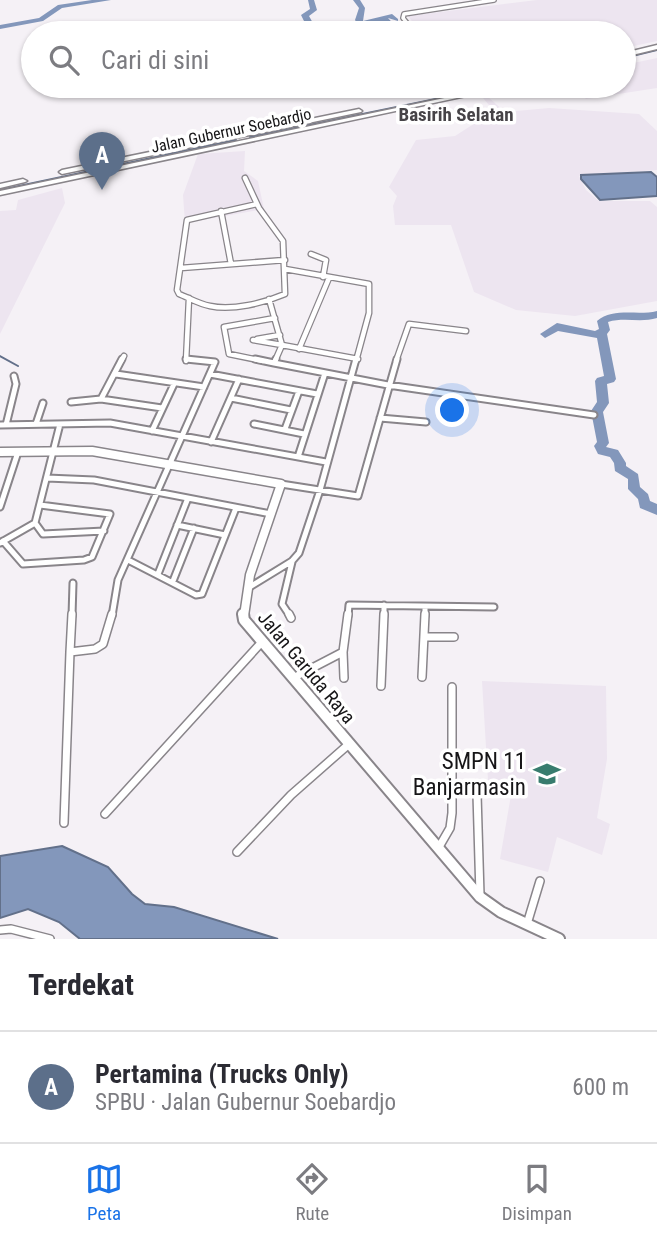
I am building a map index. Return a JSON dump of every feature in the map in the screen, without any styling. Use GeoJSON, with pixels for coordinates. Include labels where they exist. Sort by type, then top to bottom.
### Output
{"type":"FeatureCollection","features":[{"type":"Feature","properties":{"kind":"highway"},"geometry":{"type":"LineString","coordinates":[[636,56],[653,49],[657,54]]}},
{"type":"Feature","properties":{"kind":"highway","name":"Jalan Gubernur Soebardjo"},"geometry":{"type":"LineString","coordinates":[[0,193],[418,98]]}},
{"type":"Feature","properties":{"kind":"highway","name":"Jalan Gubernur Soebardjo"},"geometry":{"type":"LineString","coordinates":[[0,186],[449,98]]}},
{"type":"Feature","properties":{"kind":"street"},"geometry":{"type":"LineString","coordinates":[[405,21],[404,14],[494,0]]}},
{"type":"Feature","properties":{"kind":"street"},"geometry":{"type":"LineString","coordinates":[[245,178],[257,204],[280,234],[285,260],[285,294],[227,308],[209,306],[179,294],[177,290],[187,220],[257,204]]}},
{"type":"Feature","properties":{"kind":"street"},"geometry":{"type":"LineString","coordinates":[[221,211],[231,264]]}},
{"type":"Feature","properties":{"kind":"street"},"geometry":{"type":"LineString","coordinates":[[299,349],[326,277],[326,260],[311,254]]}},
{"type":"Feature","properties":{"kind":"street"},"geometry":{"type":"LineString","coordinates":[[181,268],[285,260]]}},
{"type":"Feature","properties":{"kind":"street"},"geometry":{"type":"LineString","coordinates":[[246,590],[292,561],[299,553],[320,490],[368,321],[370,286],[285,269]]}},
{"type":"Feature","properties":{"kind":"street"},"geometry":{"type":"LineString","coordinates":[[70,652],[96,649],[103,645],[111,624],[114,591],[210,374],[214,361],[191,363],[186,360],[189,298]]}},
{"type":"Feature","properties":{"kind":"street"},"geometry":{"type":"LineString","coordinates":[[269,299],[282,345],[274,363]]}},
{"type":"Feature","properties":{"kind":"street"},"geometry":{"type":"LineString","coordinates":[[275,318],[224,327],[229,354],[388,385],[594,415]]}},
{"type":"Feature","properties":{"kind":"street"},"geometry":{"type":"LineString","coordinates":[[0,452],[92,451],[358,496],[388,385],[410,323],[466,331]]}},
{"type":"Feature","properties":{"kind":"street"},"geometry":{"type":"LineString","coordinates":[[280,335],[253,340],[358,359]]}},
{"type":"Feature","properties":{"kind":"street"},"geometry":{"type":"LineString","coordinates":[[101,399],[124,356]]}},
{"type":"Feature","properties":{"kind":"street"},"geometry":{"type":"LineString","coordinates":[[298,457],[325,373]]}},
{"type":"Feature","properties":{"kind":"street"},"geometry":{"type":"LineString","coordinates":[[116,374],[204,387]]}},
{"type":"Feature","properties":{"kind":"street"},"geometry":{"type":"LineString","coordinates":[[210,374],[317,394]]}},
{"type":"Feature","properties":{"kind":"street"},"geometry":{"type":"LineString","coordinates":[[14,376],[16,384],[3,425],[104,423],[326,462]]}},
{"type":"Feature","properties":{"kind":"street"},"geometry":{"type":"LineString","coordinates":[[211,442],[239,379]]}},
{"type":"Feature","properties":{"kind":"street"},"geometry":{"type":"LineString","coordinates":[[152,431],[174,384]]}},
{"type":"Feature","properties":{"kind":"street"},"geometry":{"type":"LineString","coordinates":[[285,429],[299,391]]}},
{"type":"Feature","properties":{"kind":"street"},"geometry":{"type":"LineString","coordinates":[[230,398],[291,410]]}},
{"type":"Feature","properties":{"kind":"street"},"geometry":{"type":"LineString","coordinates":[[71,402],[101,399],[162,408]]}},
{"type":"Feature","properties":{"kind":"street"},"geometry":{"type":"LineString","coordinates":[[0,402],[10,402]]}},
{"type":"Feature","properties":{"kind":"street"},"geometry":{"type":"LineString","coordinates":[[37,424],[43,403]]}},
{"type":"Feature","properties":{"kind":"street"},"geometry":{"type":"LineString","coordinates":[[380,418],[426,422]]}},
{"type":"Feature","properties":{"kind":"street"},"geometry":{"type":"LineString","coordinates":[[40,505],[73,507],[110,514],[93,555],[84,560],[23,564],[2,542],[35,523],[60,424]]}},
{"type":"Feature","properties":{"kind":"street"},"geometry":{"type":"LineString","coordinates":[[254,424],[304,434]]}},
{"type":"Feature","properties":{"kind":"street"},"geometry":{"type":"LineString","coordinates":[[0,507],[18,452]]}},
{"type":"Feature","properties":{"kind":"street"},"geometry":{"type":"LineString","coordinates":[[47,478],[85,478],[271,514]]}},
{"type":"Feature","properties":{"kind":"street","name":"Jalan Garuda Raya"},"geometry":{"type":"LineString","coordinates":[[281,484],[241,613],[261,643],[480,897],[494,908],[557,939]]}},
{"type":"Feature","properties":{"kind":"street"},"geometry":{"type":"LineString","coordinates":[[158,574],[188,498]]}},
{"type":"Feature","properties":{"kind":"street"},"geometry":{"type":"LineString","coordinates":[[128,560],[196,594],[203,593],[236,508]]}},
{"type":"Feature","properties":{"kind":"street"},"geometry":{"type":"LineString","coordinates":[[35,523],[43,534],[104,531]]}},
{"type":"Feature","properties":{"kind":"street"},"geometry":{"type":"LineString","coordinates":[[177,525],[225,535]]}},
{"type":"Feature","properties":{"kind":"street"},"geometry":{"type":"LineString","coordinates":[[173,581],[194,528]]}},
{"type":"Feature","properties":{"kind":"street"},"geometry":{"type":"LineString","coordinates":[[291,618],[282,604],[292,561]]}},
{"type":"Feature","properties":{"kind":"street"},"geometry":{"type":"LineString","coordinates":[[64,823],[73,583]]}},
{"type":"Feature","properties":{"kind":"street"},"geometry":{"type":"LineString","coordinates":[[344,678],[343,652],[349,605],[494,607]]}},
{"type":"Feature","properties":{"kind":"street"},"geometry":{"type":"LineString","coordinates":[[381,686],[384,605]]}},
{"type":"Feature","properties":{"kind":"street"},"geometry":{"type":"LineString","coordinates":[[422,677],[425,608]]}},
{"type":"Feature","properties":{"kind":"street"},"geometry":{"type":"LineString","coordinates":[[424,637],[454,637]]}},
{"type":"Feature","properties":{"kind":"street"},"geometry":{"type":"LineString","coordinates":[[105,814],[261,643]]}},
{"type":"Feature","properties":{"kind":"street"},"geometry":{"type":"LineString","coordinates":[[293,678],[343,652]]}},
{"type":"Feature","properties":{"kind":"street"},"geometry":{"type":"LineString","coordinates":[[439,847],[450,828],[452,813],[452,687]]}},
{"type":"Feature","properties":{"kind":"street"},"geometry":{"type":"LineString","coordinates":[[237,852],[291,795],[349,744]]}},
{"type":"Feature","properties":{"kind":"street"},"geometry":{"type":"LineString","coordinates":[[477,794],[480,897]]}},
{"type":"Feature","properties":{"kind":"street"},"geometry":{"type":"LineString","coordinates":[[527,924],[540,881]]}},
{"type":"Feature","properties":{"kind":"street"},"geometry":{"type":"LineString","coordinates":[[0,930],[11,929],[50,939]]}},
{"type":"Feature","properties":{"kind":"shaded area"},"geometry":{"type":"Polygon","coordinates":[[[537,0],[657,0],[657,41],[636,45],[636,21],[412,21],[408,16],[537,0]]]}},
{"type":"Feature","properties":{"kind":"shaded area"},"geometry":{"type":"Polygon","coordinates":[[[657,58],[657,88],[636,91],[636,62],[657,58]]]}},
{"type":"Feature","properties":{"kind":"shaded area"},"geometry":{"type":"Polygon","coordinates":[[[483,98],[489,98],[505,112],[549,108],[639,114],[657,131],[657,170],[579,176],[586,190],[599,201],[650,201],[657,207],[657,301],[575,316],[516,310],[474,292],[451,225],[395,225],[393,206],[397,196],[389,187],[416,140],[455,136],[494,111],[483,98]]]}},
{"type":"Feature","properties":{"kind":"shaded area"},"geometry":{"type":"Polygon","coordinates":[[[245,151],[244,171],[258,181],[264,209],[185,223],[183,195],[198,154],[245,151]]]}},
{"type":"Feature","properties":{"kind":"shaded area"},"geometry":{"type":"Polygon","coordinates":[[[62,188],[65,203],[0,334],[0,211],[16,210],[18,200],[62,188]]]}},
{"type":"Feature","properties":{"kind":"shaded area","name":"SMPN 11 Banjarmasin"},"geometry":{"type":"Polygon","coordinates":[[[482,681],[606,686],[607,759],[597,818],[610,824],[602,855],[557,837],[548,872],[500,859],[511,795],[495,788],[488,780],[482,681]]]}},
{"type":"Feature","properties":{"kind":"water"},"geometry":{"type":"Polygon","coordinates":[[[651,172],[657,177],[657,196],[600,200],[581,179],[581,175],[651,172]]]}},
{"type":"Feature","properties":{"kind":"water"},"geometry":{"type":"Polygon","coordinates":[[[62,846],[108,867],[132,894],[145,904],[174,907],[278,939],[80,939],[59,922],[28,909],[0,918],[0,856],[62,846]]]}},
{"type":"Feature","properties":{"kind":"waterway"},"geometry":{"type":"LineString","coordinates":[[35,21],[41,20],[60,6],[108,0]]}},
{"type":"Feature","properties":{"kind":"waterway"},"geometry":{"type":"LineString","coordinates":[[308,21],[305,15],[314,10],[311,0]]}},
{"type":"Feature","properties":{"kind":"waterway"},"geometry":{"type":"LineString","coordinates":[[356,0],[362,8],[360,21]]}},
{"type":"Feature","properties":{"kind":"waterway"},"geometry":{"type":"LineString","coordinates":[[377,21],[390,15],[396,20]]}},
{"type":"Feature","properties":{"kind":"waterway"},"geometry":{"type":"LineString","coordinates":[[384,18],[387,21]]}},
{"type":"Feature","properties":{"kind":"waterway"},"geometry":{"type":"LineString","coordinates":[[0,27],[21,23]]}},
{"type":"Feature","properties":{"kind":"waterway"},"geometry":{"type":"LineString","coordinates":[[636,55],[657,50]]}},
{"type":"Feature","properties":{"kind":"waterway"},"geometry":{"type":"LineString","coordinates":[[250,137],[440,98]]}},
{"type":"Feature","properties":{"kind":"waterway"},"geometry":{"type":"LineString","coordinates":[[0,190],[236,140]]}},
{"type":"Feature","properties":{"kind":"waterway"},"geometry":{"type":"LineString","coordinates":[[601,332],[605,330],[602,321],[609,318],[657,314]]}},
{"type":"Feature","properties":{"kind":"waterway"},"geometry":{"type":"LineString","coordinates":[[545,334],[557,327],[596,335],[601,332]]}},
{"type":"Feature","properties":{"kind":"waterway"},"geometry":{"type":"LineString","coordinates":[[601,332],[610,379],[601,381],[603,403],[597,411],[603,443],[600,446],[602,451],[614,453],[620,463],[619,468],[634,477],[634,489],[644,497],[644,504],[657,510]]}},
{"type":"Feature","properties":{"kind":"waterway"},"geometry":{"type":"LineString","coordinates":[[0,356],[18,366]]}},
{"type":"Feature","properties":{"kind":"place","name":"Pertamina (Trucks Only)"},"geometry":{"type":"Point","coordinates":[102,190]}},
{"type":"Feature","properties":{"kind":"place","name":"SMPN 11 Banjarmasin"},"geometry":{"type":"Point","coordinates":[547,774]}},
{"type":"Feature","properties":{"kind":"district","name":"Basirih Selatan"},"geometry":{"type":"Point","coordinates":[456,114]}}]}
